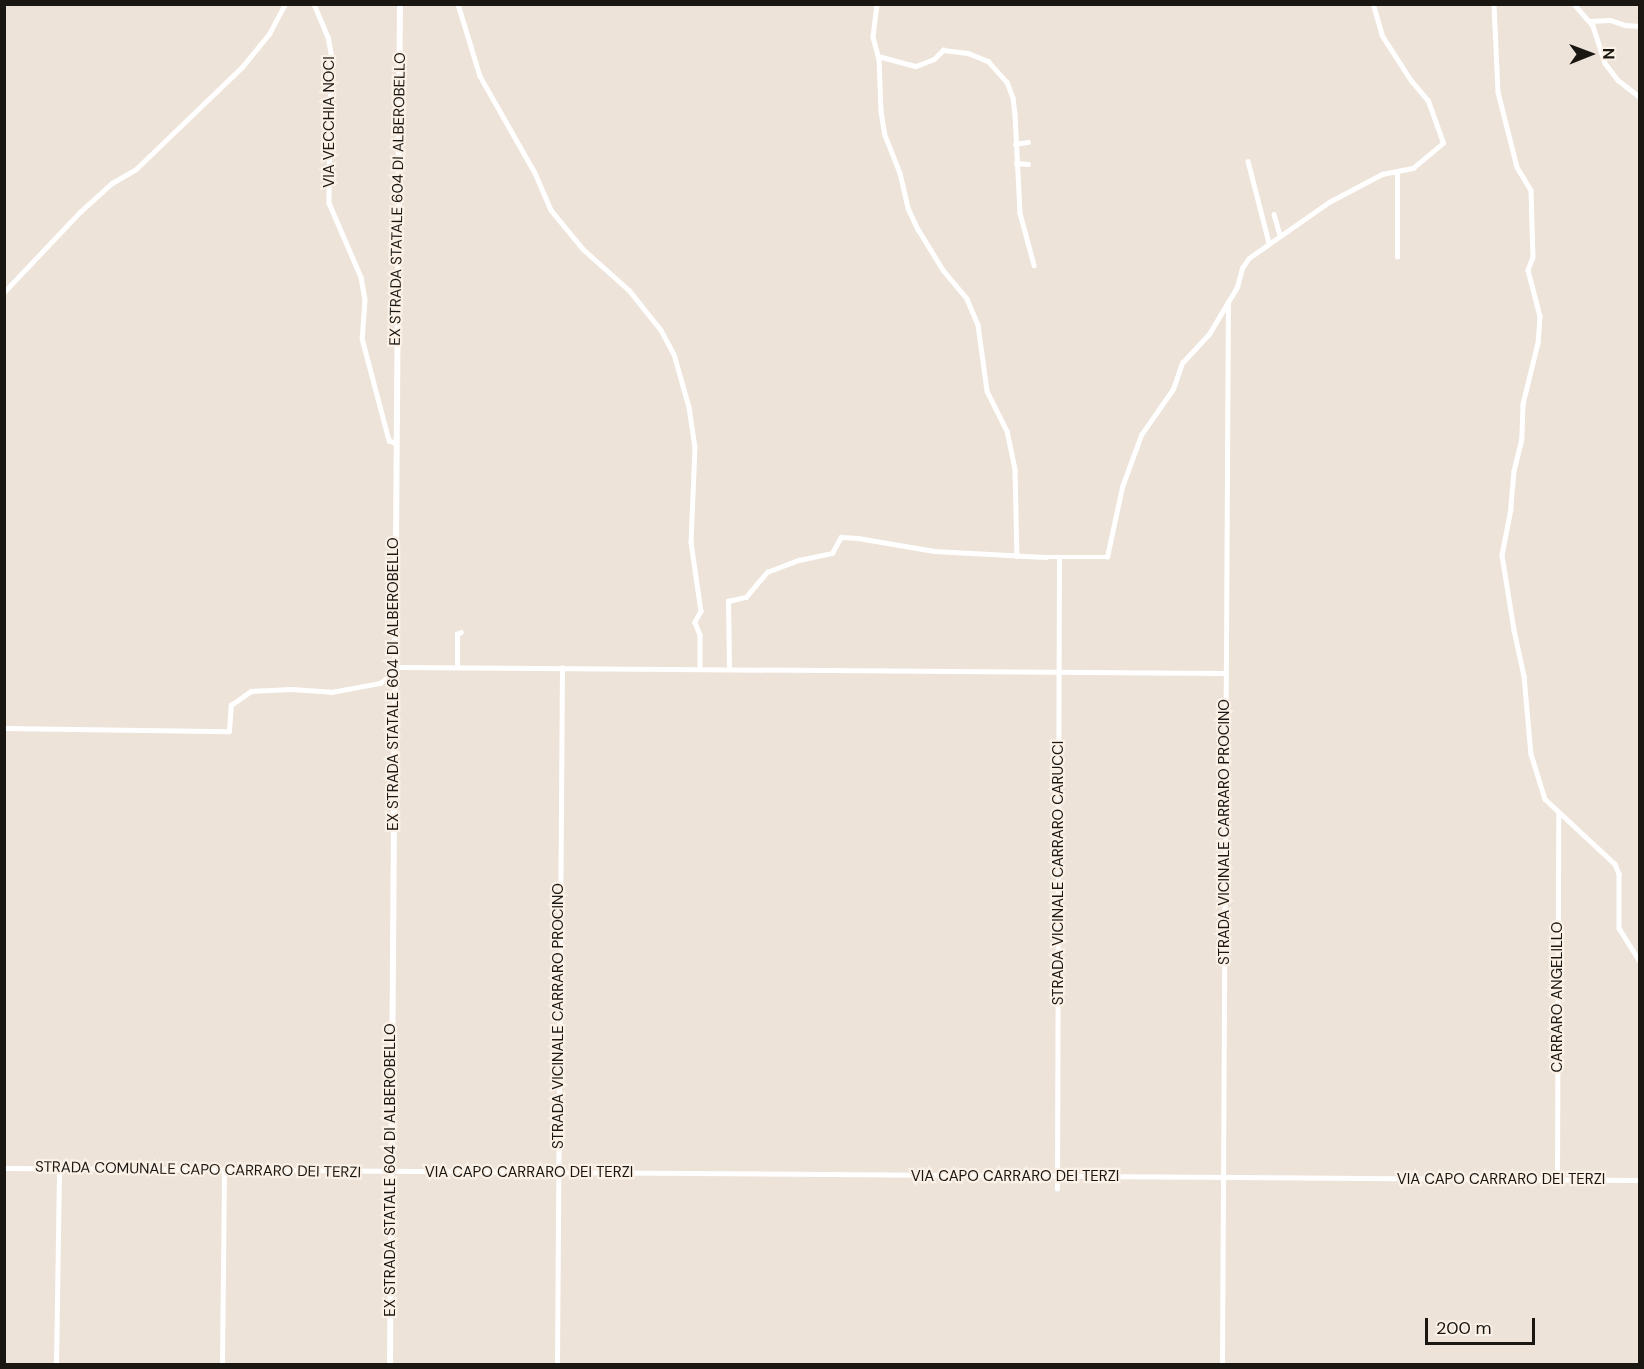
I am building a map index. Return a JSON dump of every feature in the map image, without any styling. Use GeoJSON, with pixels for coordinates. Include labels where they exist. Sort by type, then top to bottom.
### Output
{"type":"FeatureCollection","features":[{"type":"Feature","properties":{"kind":"main road","name":"EX STRADA STATALE 604 DI ALBEROBELLO"},"geometry":{"type":"LineString","coordinates":[[390,1365],[400,4]]}},
{"type":"Feature","properties":{"kind":"street"},"geometry":{"type":"LineString","coordinates":[[4,292],[80,212],[112,183],[136,170],[242,67],[269,34],[285,4]]}},
{"type":"Feature","properties":{"kind":"street","name":"VIA VECCHIA NOCI"},"geometry":{"type":"LineString","coordinates":[[314,4],[328,37],[331,53],[329,203],[362,277],[365,299],[362,338],[389,440],[395,444]]}},
{"type":"Feature","properties":{"kind":"street"},"geometry":{"type":"LineString","coordinates":[[458,4],[480,76],[535,173],[551,210],[583,249],[629,290],[661,330],[674,354],[686,395],[694,435],[696,464],[691,543],[701,611],[695,622],[700,635],[700,669]]}},
{"type":"Feature","properties":{"kind":"street"},"geometry":{"type":"LineString","coordinates":[[878,4],[873,37],[878,56],[881,116],[887,140],[900,173],[908,208],[939,264],[967,298],[978,325],[987,391],[1007,431],[1015,470],[1017,556]]}},
{"type":"Feature","properties":{"kind":"street"},"geometry":{"type":"LineString","coordinates":[[729,669],[728,601],[746,597],[767,572],[800,560],[832,553],[841,537],[934,551],[1059,558],[1107,557],[1122,487],[1142,435],[1173,389],[1182,363],[1209,334],[1237,286],[1245,263],[1280,235],[1329,202],[1378,176],[1417,166],[1443,141],[1428,101],[1411,81],[1382,36],[1373,4]]}},
{"type":"Feature","properties":{"kind":"street"},"geometry":{"type":"LineString","coordinates":[[1494,4],[1498,92],[1517,167],[1531,190],[1533,257],[1527,270],[1540,316],[1538,344],[1523,404],[1522,438],[1514,471],[1511,509],[1502,555],[1524,676],[1531,754],[1545,799],[1558,814],[1593,842],[1615,864],[1619,874],[1619,928],[1640,962]]}},
{"type":"Feature","properties":{"kind":"street"},"geometry":{"type":"LineString","coordinates":[[1574,4],[1589,21],[1605,63],[1618,80],[1640,97]]}},
{"type":"Feature","properties":{"kind":"street"},"geometry":{"type":"LineString","coordinates":[[1589,21],[1604,19],[1625,26],[1640,26]]}},
{"type":"Feature","properties":{"kind":"street"},"geometry":{"type":"LineString","coordinates":[[878,56],[916,66],[929,62],[945,50],[982,57],[1002,76],[1012,94],[1016,114],[1015,144],[1020,213],[1034,265]]}},
{"type":"Feature","properties":{"kind":"street"},"geometry":{"type":"LineString","coordinates":[[1015,144],[1028,142]]}},
{"type":"Feature","properties":{"kind":"street"},"geometry":{"type":"LineString","coordinates":[[1248,160],[1269,243]]}},
{"type":"Feature","properties":{"kind":"street"},"geometry":{"type":"LineString","coordinates":[[1016,163],[1029,164]]}},
{"type":"Feature","properties":{"kind":"street"},"geometry":{"type":"LineString","coordinates":[[1397,172],[1397,257]]}},
{"type":"Feature","properties":{"kind":"street"},"geometry":{"type":"LineString","coordinates":[[1274,214],[1280,235]]}},
{"type":"Feature","properties":{"kind":"street","name":"STRADA VICINALE CARRARO PROCINO"},"geometry":{"type":"LineString","coordinates":[[1222,1365],[1227,300]]}},
{"type":"Feature","properties":{"kind":"street","name":"STRADA VICINALE CARRARO CARUCCI"},"geometry":{"type":"LineString","coordinates":[[1057,1189],[1059,558]]}},
{"type":"Feature","properties":{"kind":"street"},"geometry":{"type":"LineString","coordinates":[[457,667],[458,634],[461,632]]}},
{"type":"Feature","properties":{"kind":"street"},"geometry":{"type":"LineString","coordinates":[[4,728],[229,731],[231,705],[251,691],[292,689],[331,692],[380,683],[394,670],[457,667],[1226,673]]}},
{"type":"Feature","properties":{"kind":"street","name":"STRADA VICINALE CARRARO PROCINO"},"geometry":{"type":"LineString","coordinates":[[557,1365],[562,668]]}},
{"type":"Feature","properties":{"kind":"street","name":"CARRARO ANGELILLO"},"geometry":{"type":"LineString","coordinates":[[1557,1180],[1558,814]]}},
{"type":"Feature","properties":{"kind":"street","name":"STRADA COMUNALE CAPO CARRARO DEI TERZI"},"geometry":{"type":"LineString","coordinates":[[4,1168],[391,1172]]}},
{"type":"Feature","properties":{"kind":"street"},"geometry":{"type":"LineString","coordinates":[[56,1365],[59,1169]]}},
{"type":"Feature","properties":{"kind":"street"},"geometry":{"type":"LineString","coordinates":[[222,1365],[224,1171]]}},
{"type":"Feature","properties":{"kind":"street","name":"VIA CAPO CARRARO DEI TERZI"},"geometry":{"type":"LineString","coordinates":[[391,1172],[1640,1180]]}}]}
